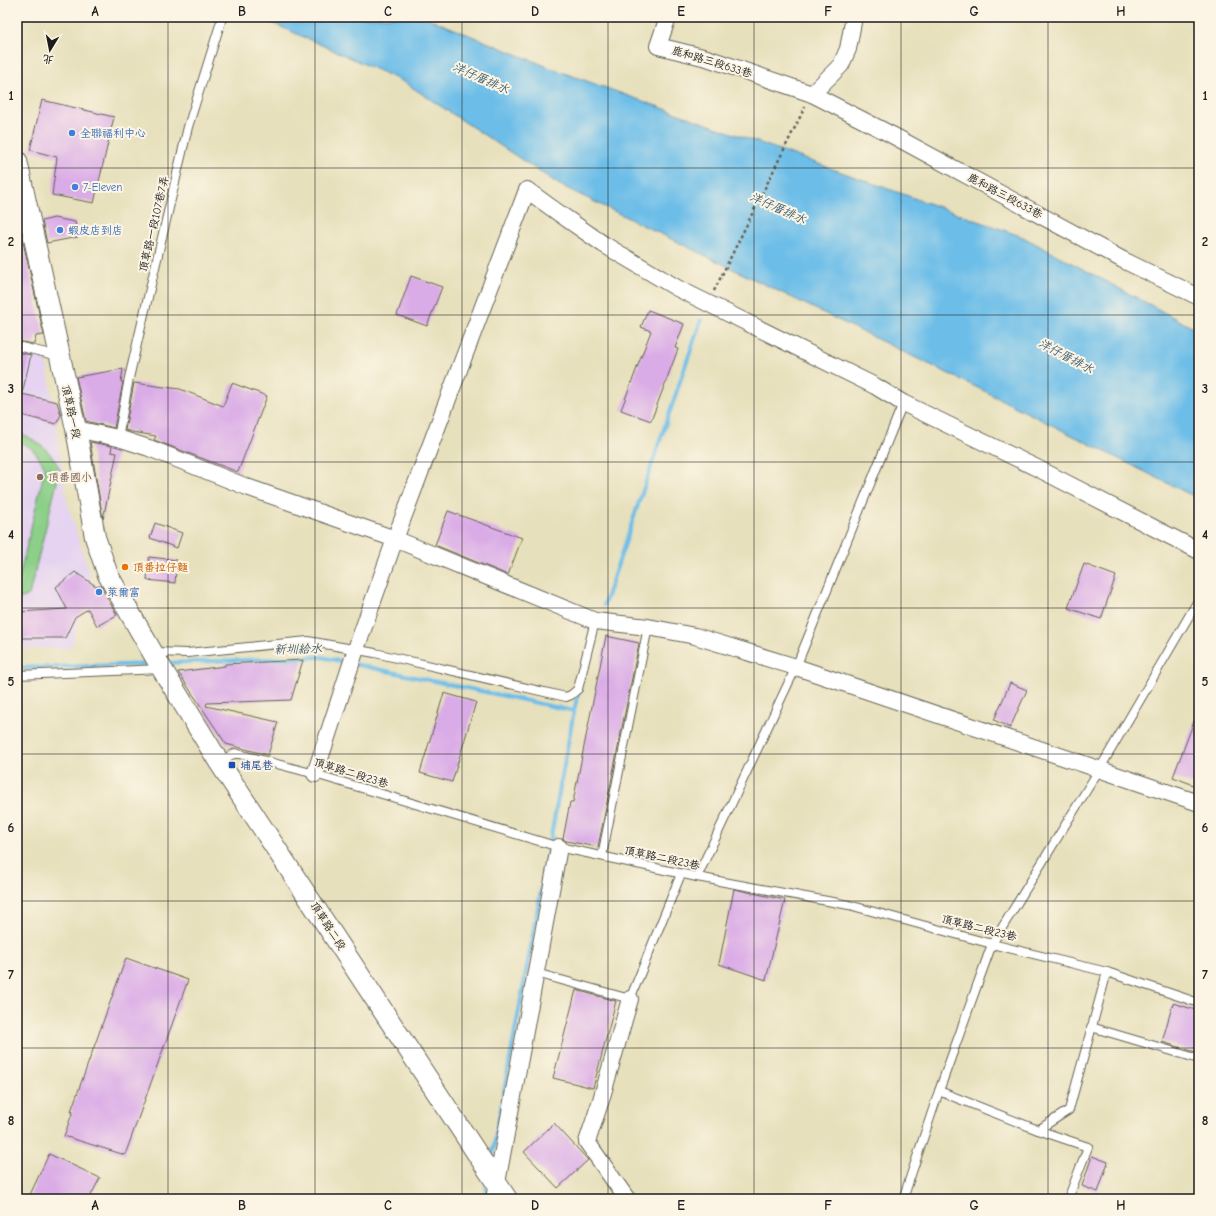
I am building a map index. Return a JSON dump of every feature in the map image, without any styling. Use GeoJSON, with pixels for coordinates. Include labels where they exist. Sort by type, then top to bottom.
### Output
{"type":"FeatureCollection","features":[{"type":"Feature","properties":{"kind":"street","name":"鹿和路三段633巷"},"geometry":{"type":"LineString","coordinates":[[668,17],[658,46],[707,58],[812,94],[899,139],[1123,260],[1199,297]]}},
{"type":"Feature","properties":{"kind":"street"},"geometry":{"type":"LineString","coordinates":[[812,94],[841,65],[848,50],[854,17]]}},
{"type":"Feature","properties":{"kind":"street","name":"頂草路一段"},"geometry":{"type":"LineString","coordinates":[[17,161],[27,222],[76,429],[95,537],[108,575],[152,652]]}},
{"type":"Feature","properties":{"kind":"street"},"geometry":{"type":"LineString","coordinates":[[315,774],[356,649],[395,539],[527,190],[603,244],[677,288],[875,386],[903,403],[1039,469],[1199,551]]}},
{"type":"Feature","properties":{"kind":"street"},"geometry":{"type":"LineString","coordinates":[[76,429],[118,438],[149,448],[247,487],[395,539],[595,621],[648,627],[695,636],[796,667],[1099,770],[1199,802]]}},
{"type":"Feature","properties":{"kind":"street","name":"頂草路二段"},"geometry":{"type":"LineString","coordinates":[[152,652],[219,762],[499,1194]]}},
{"type":"Feature","properties":{"kind":"street"},"geometry":{"type":"LineString","coordinates":[[499,1194],[559,847]]}},
{"type":"Feature","properties":{"kind":"street"},"geometry":{"type":"LineString","coordinates":[[627,1199],[587,1142],[601,1100],[630,999]]}},
{"type":"Feature","properties":{"kind":"lane","name":"頂草路一段107巷7弄"},"geometry":{"type":"LineString","coordinates":[[118,438],[129,378],[187,134],[222,18]]}},
{"type":"Feature","properties":{"kind":"lane"},"geometry":{"type":"LineString","coordinates":[[17,346],[59,356]]}},
{"type":"Feature","properties":{"kind":"lane"},"geometry":{"type":"LineString","coordinates":[[697,877],[796,667],[903,403]]}},
{"type":"Feature","properties":{"kind":"lane"},"geometry":{"type":"LineString","coordinates":[[903,1199],[939,1091],[992,944],[1099,770],[1199,599]]}},
{"type":"Feature","properties":{"kind":"lane"},"geometry":{"type":"LineString","coordinates":[[152,652],[187,653],[308,641],[356,649],[566,697],[578,689],[595,621]]}},
{"type":"Feature","properties":{"kind":"lane"},"geometry":{"type":"LineString","coordinates":[[602,856],[648,627]]}},
{"type":"Feature","properties":{"kind":"lane"},"geometry":{"type":"LineString","coordinates":[[17,676],[162,669]]}},
{"type":"Feature","properties":{"kind":"lane","name":"頂草路二段23巷"},"geometry":{"type":"LineString","coordinates":[[219,762],[235,753],[315,774],[559,847],[681,874],[849,905],[992,944],[1107,972],[1199,1003]]}},
{"type":"Feature","properties":{"kind":"lane"},"geometry":{"type":"LineString","coordinates":[[536,973],[630,999],[681,874]]}},
{"type":"Feature","properties":{"kind":"lane"},"geometry":{"type":"LineString","coordinates":[[1038,1130],[1069,1110],[1107,972]]}},
{"type":"Feature","properties":{"kind":"lane"},"geometry":{"type":"LineString","coordinates":[[1091,1027],[1199,1059]]}},
{"type":"Feature","properties":{"kind":"lane"},"geometry":{"type":"LineString","coordinates":[[939,1091],[1038,1130],[1088,1147],[1068,1199]]}},
{"type":"Feature","properties":{"kind":"lane"},"geometry":{"type":"LineString","coordinates":[[1199,1123],[1199,1127]]}},
{"type":"Feature","properties":{"kind":"path"},"geometry":{"type":"LineString","coordinates":[[707,304],[812,94]]}},
{"type":"Feature","properties":{"kind":"shaded area","name":"頂番國小"},"geometry":{"type":"Polygon","coordinates":[[[17,346],[45,353],[67,502],[91,576],[71,648],[17,649],[17,346]]]}},
{"type":"Feature","properties":{"kind":"green space"},"geometry":{"type":"Polygon","coordinates":[[[17,432],[43,446],[52,456],[60,470],[29,595],[17,600],[17,587],[45,468],[34,451],[26,445],[17,442],[17,432]]]}},
{"type":"Feature","properties":{"kind":"water","name":"洋仔厝排水"},"geometry":{"type":"Polygon","coordinates":[[[259,17],[425,17],[553,69],[1023,237],[1199,331],[1199,499],[980,389],[560,185],[404,82],[259,17]]]}},
{"type":"Feature","properties":{"kind":"building","name":"全聯福利中心"},"geometry":{"type":"Polygon","coordinates":[[[42,100],[114,117],[94,203],[52,195],[57,157],[30,150],[42,100]]]}},
{"type":"Feature","properties":{"kind":"building","name":"蝦皮店到店"},"geometry":{"type":"Polygon","coordinates":[[[54,218],[75,222],[78,237],[47,243],[42,221],[54,218]]]}},
{"type":"Feature","properties":{"kind":"building"},"geometry":{"type":"Polygon","coordinates":[[[21,233],[44,335],[36,336],[34,344],[17,341],[17,234],[21,233]]]}},
{"type":"Feature","properties":{"kind":"building"},"geometry":{"type":"Polygon","coordinates":[[[411,276],[442,287],[427,326],[397,315],[411,276]]]}},
{"type":"Feature","properties":{"kind":"building"},"geometry":{"type":"Polygon","coordinates":[[[648,310],[684,324],[675,348],[678,349],[651,421],[621,410],[651,331],[641,327],[648,310]]]}},
{"type":"Feature","properties":{"kind":"building"},"geometry":{"type":"Polygon","coordinates":[[[17,352],[31,355],[22,394],[57,402],[61,415],[56,424],[17,414],[17,352]]]}},
{"type":"Feature","properties":{"kind":"building"},"geometry":{"type":"Polygon","coordinates":[[[123,369],[121,382],[123,382],[114,428],[86,421],[76,377],[123,369]]]}},
{"type":"Feature","properties":{"kind":"building"},"geometry":{"type":"Polygon","coordinates":[[[134,383],[180,389],[223,406],[232,383],[267,396],[238,472],[154,440],[156,436],[125,430],[134,383]]]}},
{"type":"Feature","properties":{"kind":"building"},"geometry":{"type":"Polygon","coordinates":[[[90,442],[112,446],[111,452],[117,453],[103,519],[90,442]]]}},
{"type":"Feature","properties":{"kind":"building"},"geometry":{"type":"Polygon","coordinates":[[[448,511],[522,538],[508,575],[435,545],[448,511]]]}},
{"type":"Feature","properties":{"kind":"building"},"geometry":{"type":"Polygon","coordinates":[[[155,523],[182,533],[177,548],[150,538],[155,523]]]}},
{"type":"Feature","properties":{"kind":"building"},"geometry":{"type":"Polygon","coordinates":[[[149,557],[177,560],[175,583],[147,580],[149,557]]]}},
{"type":"Feature","properties":{"kind":"building"},"geometry":{"type":"Polygon","coordinates":[[[1084,564],[1116,576],[1101,619],[1068,608],[1084,564]]]}},
{"type":"Feature","properties":{"kind":"building"},"geometry":{"type":"Polygon","coordinates":[[[75,572],[96,586],[100,585],[117,615],[97,626],[88,609],[75,617],[65,638],[17,638],[17,612],[67,609],[56,587],[75,572]]]}},
{"type":"Feature","properties":{"kind":"building"},"geometry":{"type":"Polygon","coordinates":[[[606,636],[639,643],[598,847],[566,841],[563,839],[570,802],[573,802],[606,636]]]}},
{"type":"Feature","properties":{"kind":"building"},"geometry":{"type":"Polygon","coordinates":[[[303,660],[291,700],[207,703],[206,706],[278,722],[268,755],[226,744],[178,672],[225,666],[225,664],[303,660]]]}},
{"type":"Feature","properties":{"kind":"building"},"geometry":{"type":"Polygon","coordinates":[[[1010,683],[1027,690],[1010,728],[994,720],[1010,683]]]}},
{"type":"Feature","properties":{"kind":"building"},"geometry":{"type":"Polygon","coordinates":[[[444,693],[476,702],[452,782],[420,773],[444,693]]]}},
{"type":"Feature","properties":{"kind":"building"},"geometry":{"type":"Polygon","coordinates":[[[1199,711],[1199,787],[1173,777],[1199,711]]]}},
{"type":"Feature","properties":{"kind":"building"},"geometry":{"type":"Polygon","coordinates":[[[734,889],[785,900],[766,980],[719,964],[734,889]]]}},
{"type":"Feature","properties":{"kind":"building"},"geometry":{"type":"Polygon","coordinates":[[[126,958],[188,980],[125,1155],[64,1136],[73,1111],[71,1111],[126,958]]]}},
{"type":"Feature","properties":{"kind":"building"},"geometry":{"type":"Polygon","coordinates":[[[576,990],[616,1001],[593,1088],[553,1078],[576,990]]]}},
{"type":"Feature","properties":{"kind":"building"},"geometry":{"type":"Polygon","coordinates":[[[1173,1003],[1199,1011],[1199,1053],[1162,1042],[1173,1003]]]}},
{"type":"Feature","properties":{"kind":"building"},"geometry":{"type":"Polygon","coordinates":[[[554,1123],[588,1160],[558,1188],[524,1152],[554,1123]]]}},
{"type":"Feature","properties":{"kind":"building"},"geometry":{"type":"Polygon","coordinates":[[[49,1154],[100,1178],[89,1199],[28,1199],[49,1154]]]}},
{"type":"Feature","properties":{"kind":"building"},"geometry":{"type":"Polygon","coordinates":[[[1092,1156],[1108,1162],[1098,1192],[1082,1186],[1092,1156]]]}},
{"type":"Feature","properties":{"kind":"waterway"},"geometry":{"type":"LineString","coordinates":[[604,605],[701,320]]}},
{"type":"Feature","properties":{"kind":"waterway","name":"新圳給水"},"geometry":{"type":"LineString","coordinates":[[165,663],[322,657],[348,663]]}},
{"type":"Feature","properties":{"kind":"waterway","name":"新圳給水"},"geometry":{"type":"LineString","coordinates":[[17,668],[153,664]]}},
{"type":"Feature","properties":{"kind":"waterway","name":"新圳給水"},"geometry":{"type":"LineString","coordinates":[[354,664],[574,711]]}},
{"type":"Feature","properties":{"kind":"waterway"},"geometry":{"type":"LineString","coordinates":[[491,1162],[579,689]]}},
{"type":"Feature","properties":{"kind":"waterway"},"geometry":{"type":"LineString","coordinates":[[484,1199],[488,1181]]}},
{"type":"Feature","properties":{"kind":"place","name":"全聯福利中心"},"geometry":{"type":"Point","coordinates":[72,133]}},
{"type":"Feature","properties":{"kind":"place","name":"7-Eleven"},"geometry":{"type":"Point","coordinates":[75,187]}},
{"type":"Feature","properties":{"kind":"place","name":"蝦皮店到店"},"geometry":{"type":"Point","coordinates":[60,230]}},
{"type":"Feature","properties":{"kind":"place","name":"頂番國小"},"geometry":{"type":"Point","coordinates":[40,477]}},
{"type":"Feature","properties":{"kind":"place","name":"頂番拉仔麵"},"geometry":{"type":"Point","coordinates":[125,567]}},
{"type":"Feature","properties":{"kind":"place","name":"萊爾富"},"geometry":{"type":"Point","coordinates":[99,592]}},
{"type":"Feature","properties":{"kind":"place","name":"埔尾巷"},"geometry":{"type":"Point","coordinates":[232,765]}}]}
